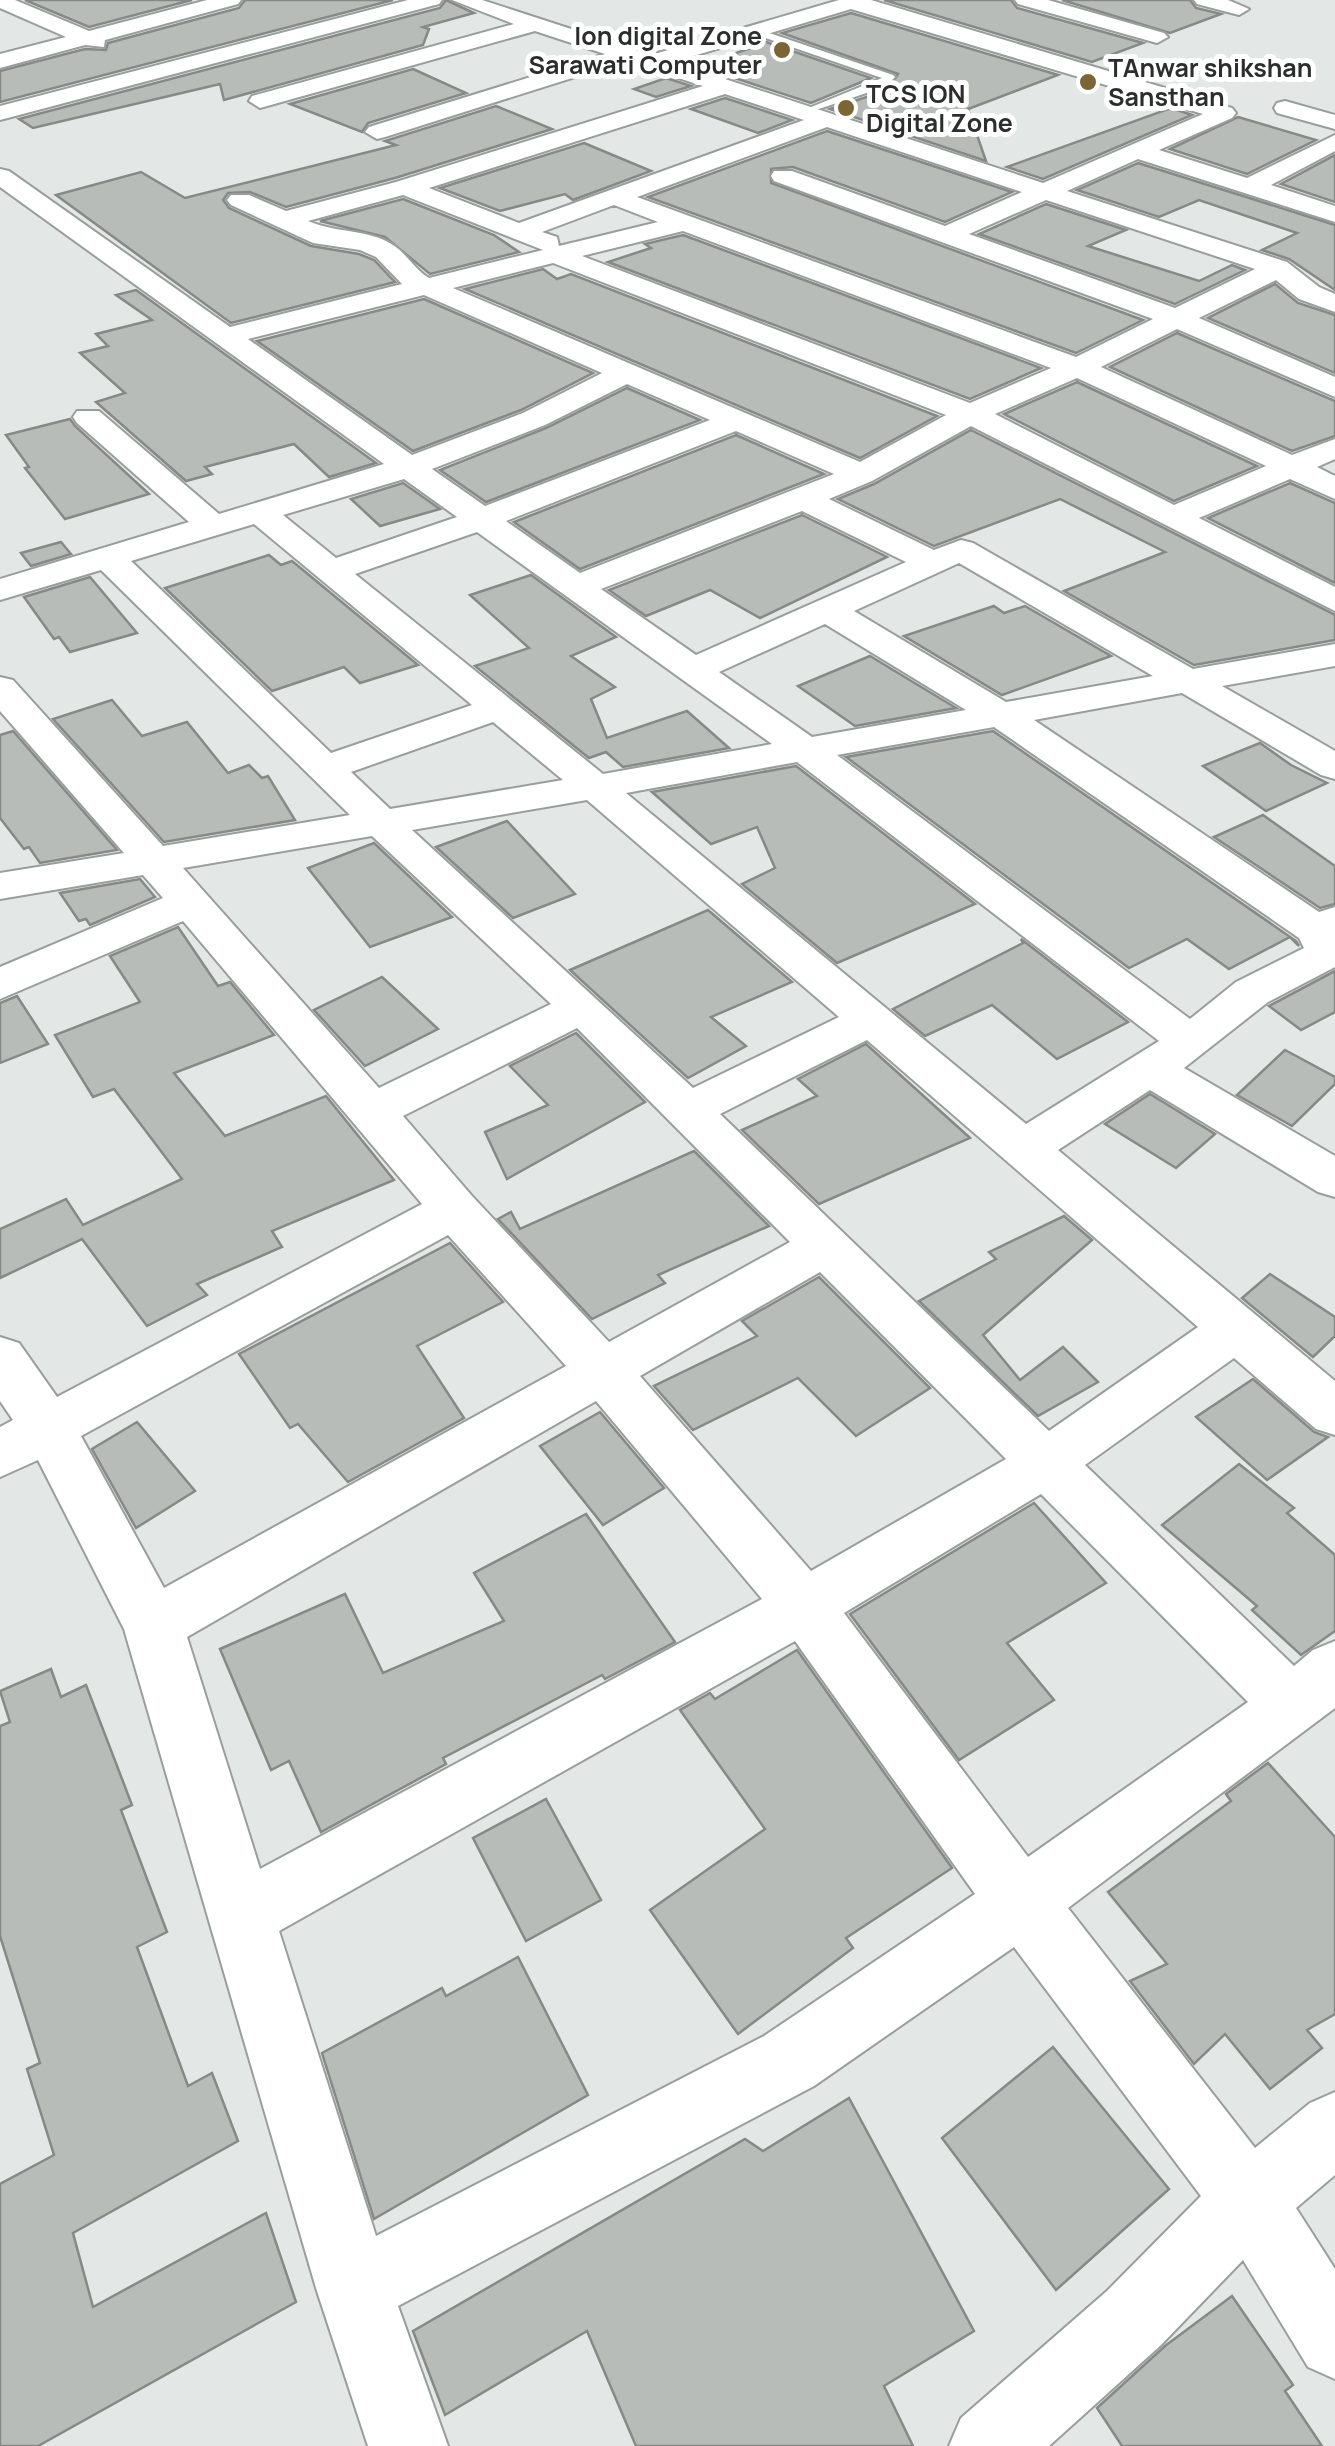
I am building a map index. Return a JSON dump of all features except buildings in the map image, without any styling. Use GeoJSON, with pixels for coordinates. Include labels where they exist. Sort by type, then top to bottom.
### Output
{"type":"FeatureCollection","features":[{"type":"Feature","properties":{"kind":"street"},"geometry":{"type":"LineString","coordinates":[[137,0],[174,14]]}},
{"type":"Feature","properties":{"kind":"street"},"geometry":{"type":"LineString","coordinates":[[0,61],[231,0]]}},
{"type":"Feature","properties":{"kind":"street"},"geometry":{"type":"LineString","coordinates":[[0,113],[432,0]]}},
{"type":"Feature","properties":{"kind":"street"},"geometry":{"type":"LineString","coordinates":[[462,0],[1278,268],[1326,294]]}},
{"type":"Feature","properties":{"kind":"street"},"geometry":{"type":"LineString","coordinates":[[1025,0],[1158,37]]}},
{"type":"Feature","properties":{"kind":"street"},"geometry":{"type":"LineString","coordinates":[[1204,0],[1239,9]]}},
{"type":"Feature","properties":{"kind":"street"},"geometry":{"type":"LineString","coordinates":[[0,1],[162,72]]}},
{"type":"Feature","properties":{"kind":"street"},"geometry":{"type":"LineString","coordinates":[[654,61],[857,2],[1224,113],[945,236]]}},
{"type":"Feature","properties":{"kind":"street"},"geometry":{"type":"LineString","coordinates":[[316,12],[347,23]]}},
{"type":"Feature","properties":{"kind":"street"},"geometry":{"type":"LineString","coordinates":[[260,102],[536,24]]}},
{"type":"Feature","properties":{"kind":"street"},"geometry":{"type":"LineString","coordinates":[[377,132],[630,53]]}},
{"type":"Feature","properties":{"kind":"street"},"geometry":{"type":"LineString","coordinates":[[282,220],[405,188],[730,85]]}},
{"type":"Feature","properties":{"kind":"street"},"geometry":{"type":"LineString","coordinates":[[1285,108],[1335,122]]}},
{"type":"Feature","properties":{"kind":"street"},"geometry":{"type":"LineString","coordinates":[[517,232],[617,198],[818,116]]}},
{"type":"Feature","properties":{"kind":"street"},"geometry":{"type":"LineString","coordinates":[[1253,185],[1335,142]]}},
{"type":"Feature","properties":{"kind":"street"},"geometry":{"type":"LineString","coordinates":[[1137,151],[1335,214]]}},
{"type":"Feature","properties":{"kind":"street"},"geometry":{"type":"LineString","coordinates":[[0,176],[804,750],[1191,1042]]}},
{"type":"Feature","properties":{"kind":"street"},"geometry":{"type":"LineString","coordinates":[[783,176],[1178,319],[1335,388]]}},
{"type":"Feature","properties":{"kind":"street"},"geometry":{"type":"LineString","coordinates":[[405,188],[970,414],[1335,601]]}},
{"type":"Feature","properties":{"kind":"street"},"geometry":{"type":"LineString","coordinates":[[617,198],[1078,367],[1335,489]]}},
{"type":"Feature","properties":{"kind":"street"},"geometry":{"type":"LineString","coordinates":[[240,200],[322,236],[385,251],[402,272],[426,287],[860,474]]}},
{"type":"Feature","properties":{"kind":"street"},"geometry":{"type":"LineString","coordinates":[[226,336],[684,223]]}},
{"type":"Feature","properties":{"kind":"street"},"geometry":{"type":"LineString","coordinates":[[577,586],[860,474],[970,414],[1078,367],[1278,268]]}},
{"type":"Feature","properties":{"kind":"street"},"geometry":{"type":"LineString","coordinates":[[2,586],[409,467],[534,420],[627,372]]}},
{"type":"Feature","properties":{"kind":"street"},"geometry":{"type":"LineString","coordinates":[[88,417],[213,526]]}},
{"type":"Feature","properties":{"kind":"street"},"geometry":{"type":"LineString","coordinates":[[330,572],[482,519],[738,420]]}},
{"type":"Feature","properties":{"kind":"street"},"geometry":{"type":"LineString","coordinates":[[1175,517],[1335,448]]}},
{"type":"Feature","properties":{"kind":"street"},"geometry":{"type":"LineString","coordinates":[[803,499],[932,562]]}},
{"type":"Feature","properties":{"kind":"street"},"geometry":{"type":"LineString","coordinates":[[259,512],[595,787],[1335,1413]]}},
{"type":"Feature","properties":{"kind":"street"},"geometry":{"type":"LineString","coordinates":[[692,670],[961,550],[1335,767]]}},
{"type":"Feature","properties":{"kind":"street"},"geometry":{"type":"LineString","coordinates":[[108,558],[379,821],[582,1006],[1046,1463],[1314,1688],[1022,1902],[788,2061],[354,2288]]}},
{"type":"Feature","properties":{"kind":"street"},"geometry":{"type":"LineString","coordinates":[[826,610],[1001,714],[1328,940],[1252,992],[1191,1042],[1024,1148]]}},
{"type":"Feature","properties":{"kind":"street"},"geometry":{"type":"LineString","coordinates":[[0,886],[595,787],[1335,655]]}},
{"type":"Feature","properties":{"kind":"street"},"geometry":{"type":"LineString","coordinates":[[0,688],[454,1209],[604,1372],[804,1606],[1022,1902],[1250,2200],[1335,2340]]}},
{"type":"Feature","properties":{"kind":"street"},"geometry":{"type":"LineString","coordinates":[[326,768],[498,708]]}},
{"type":"Feature","properties":{"kind":"street"},"geometry":{"type":"LineString","coordinates":[[0,984],[188,902]]}},
{"type":"Feature","properties":{"kind":"street"},"geometry":{"type":"LineString","coordinates":[[372,1112],[582,1006]]}},
{"type":"Feature","properties":{"kind":"street"},"geometry":{"type":"LineString","coordinates":[[688,1110],[872,1019]]}},
{"type":"Feature","properties":{"kind":"street"},"geometry":{"type":"LineString","coordinates":[[1150,1068],[1335,1179]]}},
{"type":"Feature","properties":{"kind":"street"},"geometry":{"type":"LineString","coordinates":[[24,1440],[454,1209]]}},
{"type":"Feature","properties":{"kind":"street"},"geometry":{"type":"LineString","coordinates":[[153,1625],[826,1245]]}},
{"type":"Feature","properties":{"kind":"street"},"geometry":{"type":"LineString","coordinates":[[240,1916],[804,1606],[1046,1463],[1236,1328]]}},
{"type":"Feature","properties":{"kind":"street"},"geometry":{"type":"LineString","coordinates":[[0,1358],[24,1440],[153,1625],[354,2288],[408,2446]]}},
{"type":"Feature","properties":{"kind":"street"},"geometry":{"type":"LineString","coordinates":[[989,2446],[1134,2318],[1250,2200],[1335,2128]]}},
{"type":"Feature","properties":{"kind":"lane"},"geometry":{"type":"LineString","coordinates":[[755,32],[890,77],[818,116]]}},
{"type":"Feature","properties":{"kind":"place","name":"Ion digital Zone Sarawati Computer"},"geometry":{"type":"Point","coordinates":[782,50]}},
{"type":"Feature","properties":{"kind":"place","name":"TAnwar shikshan Sansthan"},"geometry":{"type":"Point","coordinates":[1088,82]}},
{"type":"Feature","properties":{"kind":"place","name":"TCS ION Digital Zone"},"geometry":{"type":"Point","coordinates":[846,108]}}]}
